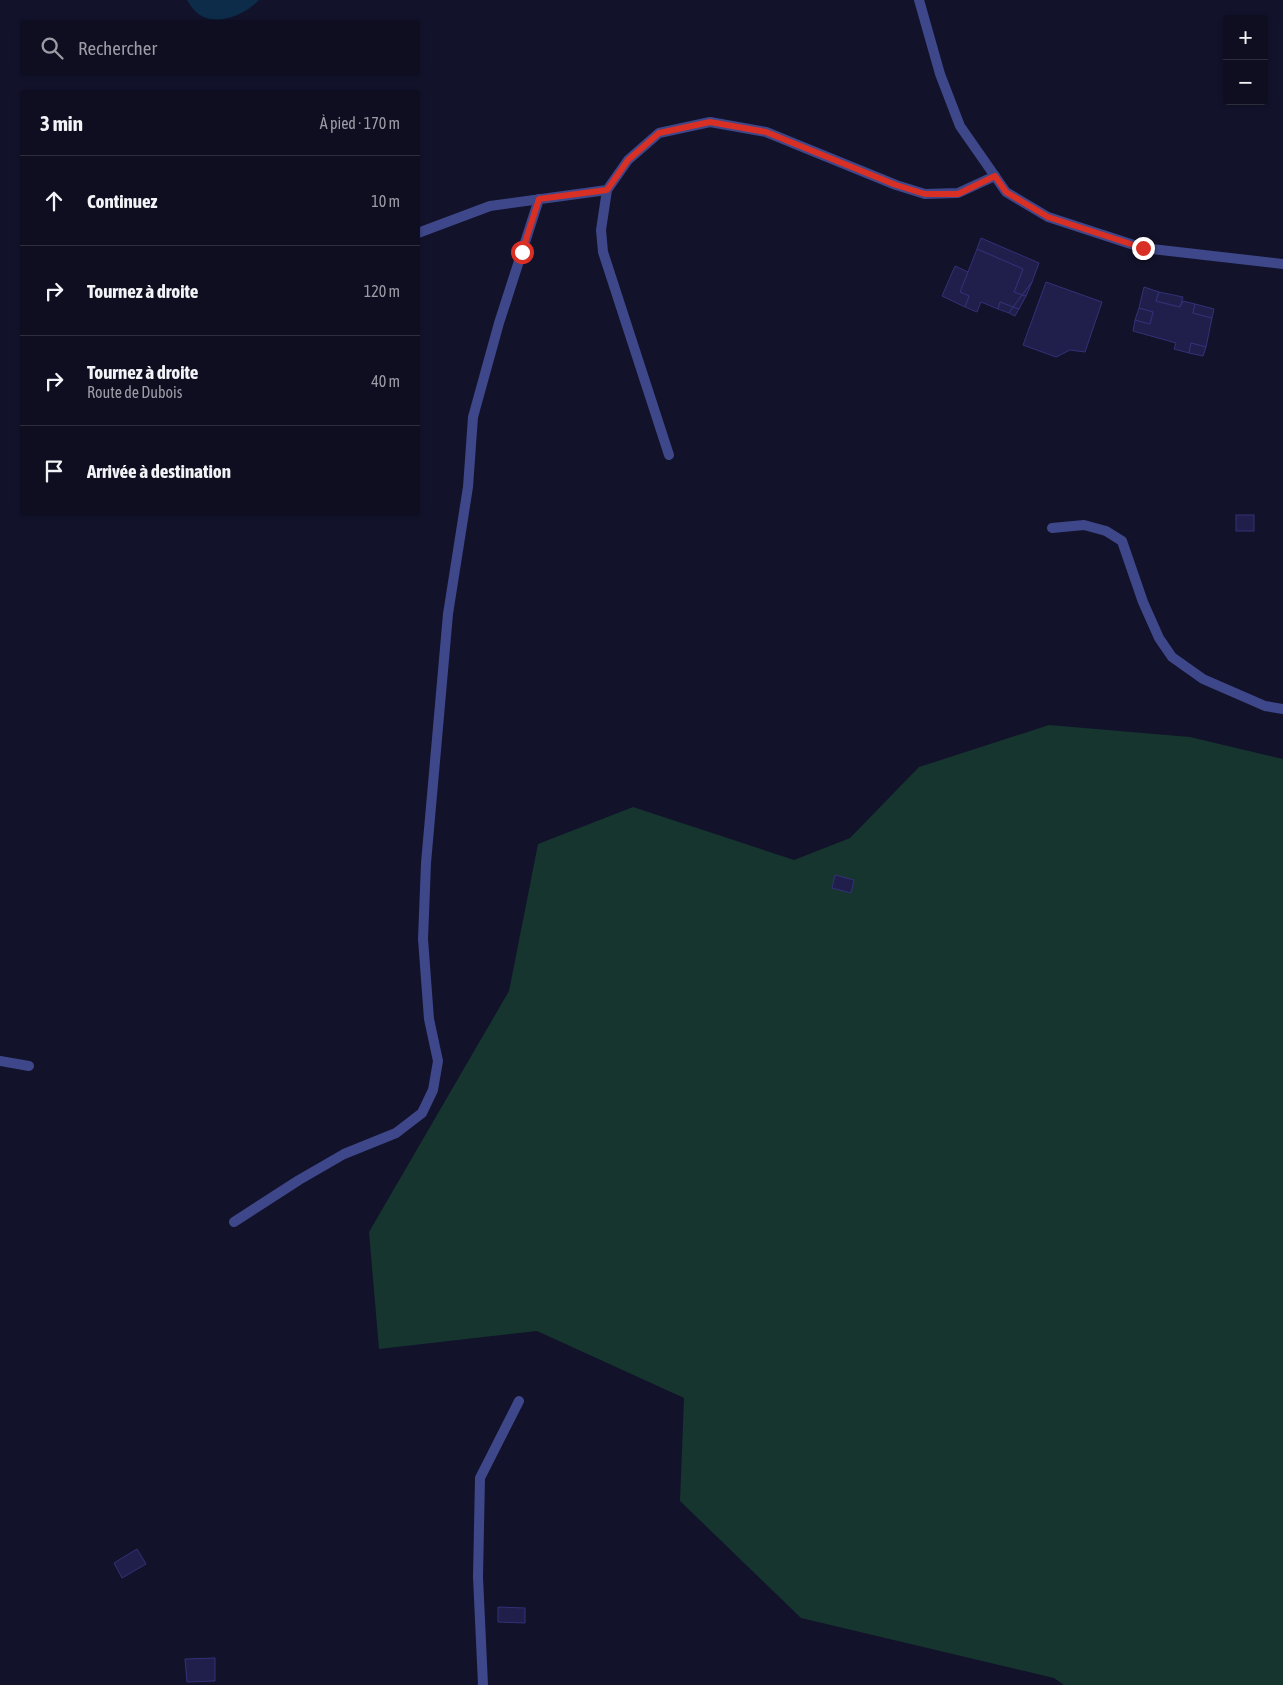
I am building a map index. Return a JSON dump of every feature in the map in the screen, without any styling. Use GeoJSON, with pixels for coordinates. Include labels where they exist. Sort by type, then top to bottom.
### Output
{"type":"FeatureCollection","features":[{"type":"Feature","properties":{"kind":"street"},"geometry":{"type":"LineString","coordinates":[[919,0],[940,74],[960,126],[1006,192],[1048,217],[1143,248],[1283,264]]}},
{"type":"Feature","properties":{"kind":"street"},"geometry":{"type":"LineString","coordinates":[[670,454],[603,252],[601,230],[607,190],[628,160],[659,133],[710,122],[766,132],[896,185],[925,194],[958,194],[995,176]]}},
{"type":"Feature","properties":{"kind":"street"},"geometry":{"type":"LineString","coordinates":[[420,233],[490,206],[607,190]]}},
{"type":"Feature","properties":{"kind":"street"},"geometry":{"type":"LineString","coordinates":[[234,1222],[299,1180],[344,1154],[396,1133],[422,1113],[433,1090],[438,1061],[429,1019],[423,939],[426,863],[448,614],[468,487],[473,417],[499,322],[539,199]]}},
{"type":"Feature","properties":{"kind":"street"},"geometry":{"type":"LineString","coordinates":[[1052,528],[1084,525],[1106,531],[1122,541],[1159,638],[1172,657],[1204,679],[1265,706],[1283,709]]}},
{"type":"Feature","properties":{"kind":"street"},"geometry":{"type":"LineString","coordinates":[[0,1061],[30,1066]]}},
{"type":"Feature","properties":{"kind":"street"},"geometry":{"type":"LineString","coordinates":[[483,1685],[478,1576],[480,1478],[519,1401]]}},
{"type":"Feature","properties":{"kind":"green space"},"geometry":{"type":"Polygon","coordinates":[[[1049,725],[1190,737],[1283,759],[1283,1685],[1064,1685],[1054,1678],[801,1618],[680,1501],[684,1398],[537,1331],[379,1349],[369,1232],[509,991],[538,844],[633,807],[794,860],[850,838],[919,767],[1049,725]]]}},
{"type":"Feature","properties":{"kind":"water"},"geometry":{"type":"Polygon","coordinates":[[[187,0],[259,0],[253,6],[236,15],[227,18],[209,19],[201,16],[187,0]]]}},
{"type":"Feature","properties":{"kind":"building"},"geometry":{"type":"Polygon","coordinates":[[[981,238],[1039,263],[1032,282],[1022,295],[1014,292],[1023,269],[977,249],[981,238]]]}},
{"type":"Feature","properties":{"kind":"building"},"geometry":{"type":"Polygon","coordinates":[[[977,249],[1023,269],[1014,292],[1022,295],[1013,307],[1000,302],[998,309],[981,302],[977,312],[965,307],[969,296],[960,292],[977,249]]]}},
{"type":"Feature","properties":{"kind":"building"},"geometry":{"type":"Polygon","coordinates":[[[955,266],[968,272],[960,292],[969,296],[965,307],[942,296],[955,266]]]}},
{"type":"Feature","properties":{"kind":"building"},"geometry":{"type":"Polygon","coordinates":[[[1032,282],[1026,296],[1022,295],[1032,282]]]}},
{"type":"Feature","properties":{"kind":"building"},"geometry":{"type":"Polygon","coordinates":[[[1046,282],[1102,302],[1085,352],[1070,350],[1056,357],[1023,345],[1046,282]]]}},
{"type":"Feature","properties":{"kind":"building"},"geometry":{"type":"Polygon","coordinates":[[[1144,287],[1159,292],[1156,301],[1180,307],[1183,301],[1195,304],[1193,313],[1212,318],[1206,347],[1191,343],[1189,353],[1174,349],[1176,343],[1133,331],[1135,320],[1150,324],[1153,312],[1139,308],[1144,287]]]}},
{"type":"Feature","properties":{"kind":"building"},"geometry":{"type":"Polygon","coordinates":[[[1159,292],[1183,297],[1180,307],[1156,301],[1159,292]]]}},
{"type":"Feature","properties":{"kind":"building"},"geometry":{"type":"Polygon","coordinates":[[[1022,295],[1026,296],[1019,309],[1013,307],[1022,295]]]}},
{"type":"Feature","properties":{"kind":"building"},"geometry":{"type":"Polygon","coordinates":[[[1000,302],[1013,307],[1009,313],[998,309],[1000,302]]]}},
{"type":"Feature","properties":{"kind":"building"},"geometry":{"type":"Polygon","coordinates":[[[1195,304],[1214,309],[1212,318],[1193,313],[1195,304]]]}},
{"type":"Feature","properties":{"kind":"building"},"geometry":{"type":"Polygon","coordinates":[[[1013,307],[1019,309],[1015,316],[1009,313],[1013,307]]]}},
{"type":"Feature","properties":{"kind":"building"},"geometry":{"type":"Polygon","coordinates":[[[1139,308],[1153,312],[1150,324],[1135,320],[1139,308]]]}},
{"type":"Feature","properties":{"kind":"building"},"geometry":{"type":"Polygon","coordinates":[[[1191,343],[1206,347],[1203,356],[1189,353],[1191,343]]]}},
{"type":"Feature","properties":{"kind":"building"},"geometry":{"type":"Polygon","coordinates":[[[1236,515],[1254,515],[1254,531],[1236,531],[1236,515]]]}},
{"type":"Feature","properties":{"kind":"building"},"geometry":{"type":"Polygon","coordinates":[[[835,875],[854,880],[851,893],[832,888],[835,875]]]}},
{"type":"Feature","properties":{"kind":"building"},"geometry":{"type":"Polygon","coordinates":[[[137,1549],[146,1564],[122,1578],[114,1563],[137,1549]]]}},
{"type":"Feature","properties":{"kind":"building"},"geometry":{"type":"Polygon","coordinates":[[[498,1607],[525,1608],[525,1623],[498,1622],[498,1607]]]}},
{"type":"Feature","properties":{"kind":"building"},"geometry":{"type":"Polygon","coordinates":[[[215,1658],[215,1681],[187,1682],[185,1659],[215,1658]]]}},
{"type":"Feature","properties":{"kind":"route"},"geometry":{"type":"LineString","coordinates":[[522,252],[539,199],[607,190],[628,160],[659,133],[710,122],[766,132],[896,185],[925,194],[958,194],[995,176],[1006,192],[1048,217],[1143,248]]}}]}
